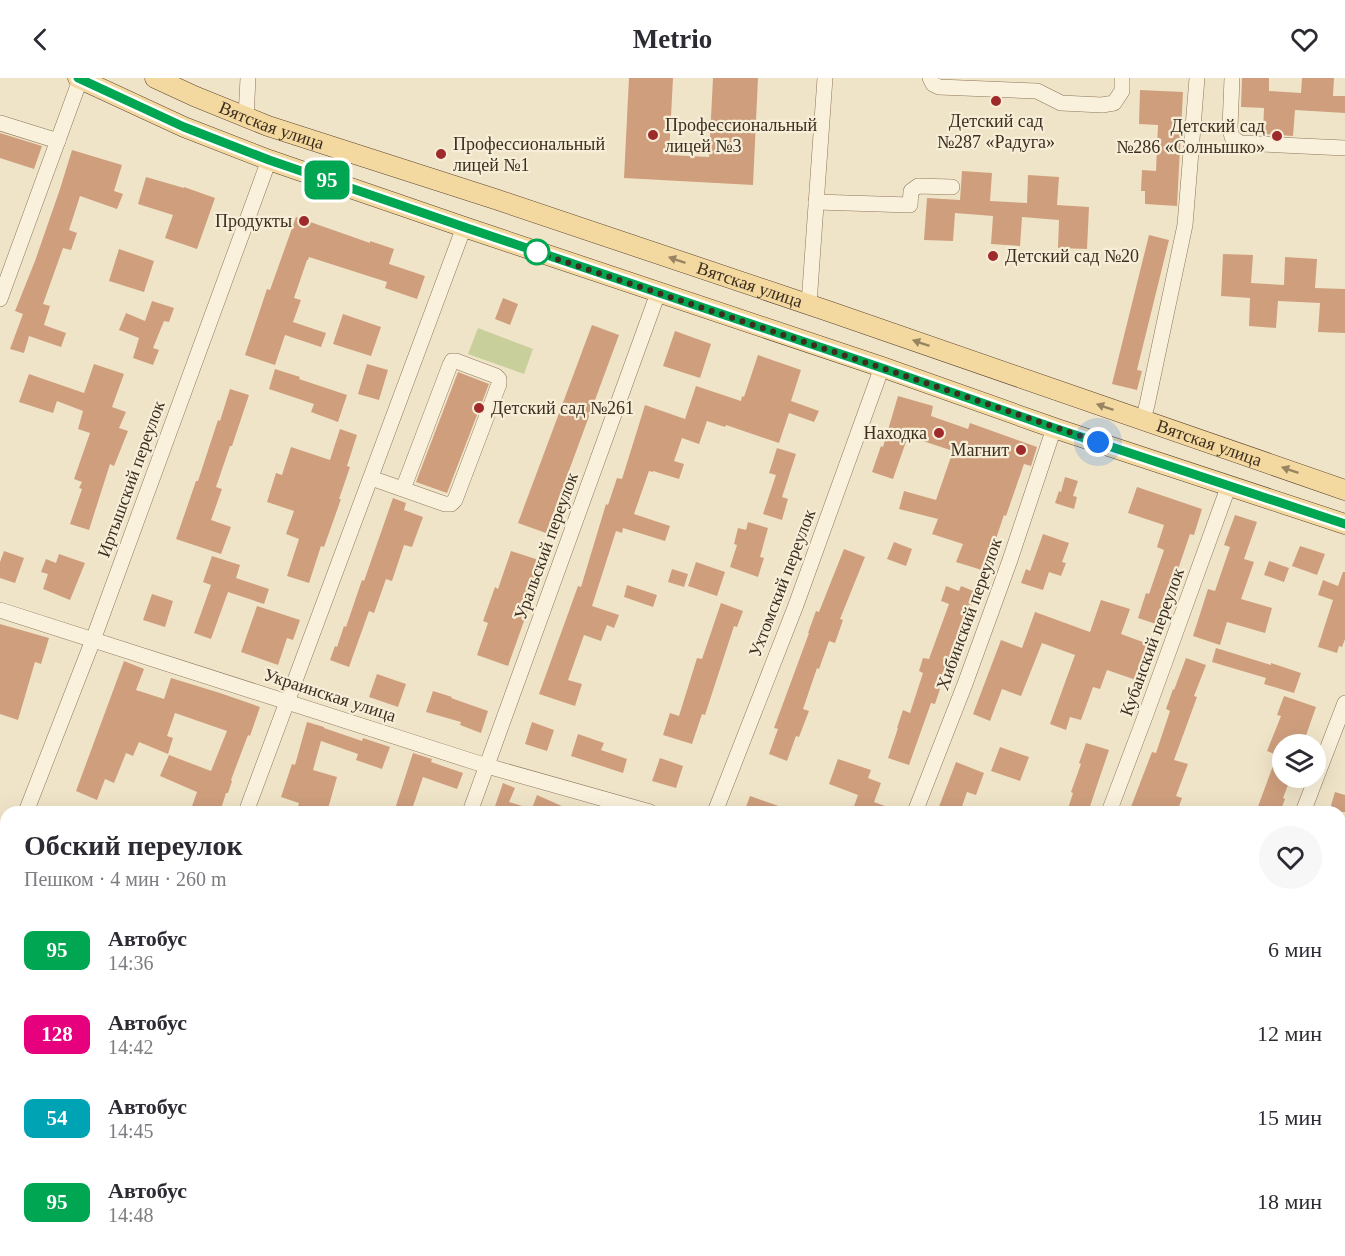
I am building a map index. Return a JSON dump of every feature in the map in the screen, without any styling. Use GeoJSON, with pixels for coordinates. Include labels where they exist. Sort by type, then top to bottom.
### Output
{"type":"FeatureCollection","features":[{"type":"Feature","properties":{"kind":"main road","name":"Вятская улица"},"geometry":{"type":"LineString","coordinates":[[155,78],[246,118],[809,304],[1345,490]]}},
{"type":"Feature","properties":{"kind":"main road","name":"Вятская улица"},"geometry":{"type":"LineString","coordinates":[[80,79],[184,127],[269,160],[1054,428],[1345,524]]}},
{"type":"Feature","properties":{"kind":"street"},"geometry":{"type":"LineString","coordinates":[[246,118],[249,78]]}},
{"type":"Feature","properties":{"kind":"street"},"geometry":{"type":"LineString","coordinates":[[809,304],[825,78]]}},
{"type":"Feature","properties":{"kind":"street"},"geometry":{"type":"LineString","coordinates":[[930,78],[933,84],[939,87],[1037,91],[1061,103],[1102,105],[1114,103],[1122,91],[1122,78]]}},
{"type":"Feature","properties":{"kind":"street"},"geometry":{"type":"LineString","coordinates":[[1143,419],[1185,225],[1197,78]]}},
{"type":"Feature","properties":{"kind":"street"},"geometry":{"type":"LineString","coordinates":[[1232,78],[1230,128],[1232,137],[1240,143],[1345,148]]}},
{"type":"Feature","properties":{"kind":"street"},"geometry":{"type":"LineString","coordinates":[[0,300],[80,79]]}},
{"type":"Feature","properties":{"kind":"street"},"geometry":{"type":"LineString","coordinates":[[0,123],[58,141]]}},
{"type":"Feature","properties":{"kind":"street","name":"Иртышский переулок"},"geometry":{"type":"LineString","coordinates":[[28,806],[93,640],[269,160]]}},
{"type":"Feature","properties":{"kind":"street"},"geometry":{"type":"LineString","coordinates":[[816,202],[910,205],[911,191],[918,186],[952,187]]}},
{"type":"Feature","properties":{"kind":"street"},"geometry":{"type":"LineString","coordinates":[[248,806],[464,227]]}},
{"type":"Feature","properties":{"kind":"street","name":"Уральский переулок"},"geometry":{"type":"LineString","coordinates":[[472,806],[658,293]]}},
{"type":"Feature","properties":{"kind":"street"},"geometry":{"type":"LineString","coordinates":[[371,478],[445,504],[451,504],[455,500],[499,384],[496,376],[452,362],[403,489]]}},
{"type":"Feature","properties":{"kind":"street","name":"Ухтомский переулок"},"geometry":{"type":"LineString","coordinates":[[718,806],[882,368]]}},
{"type":"Feature","properties":{"kind":"street","name":"Хибинский переулок"},"geometry":{"type":"LineString","coordinates":[[917,806],[965,684],[1054,428]]}},
{"type":"Feature","properties":{"kind":"street","name":"Кубанский переулок"},"geometry":{"type":"LineString","coordinates":[[1111,806],[1229,485]]}},
{"type":"Feature","properties":{"kind":"street","name":"Украинская улица"},"geometry":{"type":"LineString","coordinates":[[0,610],[487,766],[629,806]]}},
{"type":"Feature","properties":{"kind":"street"},"geometry":{"type":"LineString","coordinates":[[1305,806],[1345,703]]}},
{"type":"Feature","properties":{"kind":"green space"},"geometry":{"type":"Polygon","coordinates":[[[478,328],[533,349],[524,374],[468,354],[478,328]]]}},
{"type":"Feature","properties":{"kind":"building"},"geometry":{"type":"Polygon","coordinates":[[[629,78],[673,78],[669,155],[709,157],[713,78],[758,78],[753,185],[624,178],[629,78]]]}},
{"type":"Feature","properties":{"kind":"building"},"geometry":{"type":"Polygon","coordinates":[[[1242,78],[1269,78],[1269,91],[1301,93],[1302,78],[1334,78],[1333,96],[1345,96],[1345,113],[1295,110],[1293,136],[1263,134],[1264,108],[1241,107],[1242,78]]]}},
{"type":"Feature","properties":{"kind":"building"},"geometry":{"type":"Polygon","coordinates":[[[1140,90],[1183,92],[1177,206],[1145,204],[1145,191],[1141,191],[1142,170],[1156,171],[1158,125],[1139,124],[1140,90]]]}},
{"type":"Feature","properties":{"kind":"building"},"geometry":{"type":"Polygon","coordinates":[[[0,133],[42,146],[34,169],[0,158],[0,133]]]}},
{"type":"Feature","properties":{"kind":"building"},"geometry":{"type":"Polygon","coordinates":[[[72,150],[122,165],[114,191],[123,194],[117,209],[80,196],[69,230],[77,233],[71,250],[63,248],[43,304],[50,306],[44,325],[66,333],[61,347],[29,336],[24,353],[10,349],[23,314],[15,311],[35,261],[72,150]]]}},
{"type":"Feature","properties":{"kind":"building"},"geometry":{"type":"Polygon","coordinates":[[[962,171],[992,173],[990,201],[1027,203],[1028,175],[1059,177],[1057,205],[1089,207],[1087,249],[1058,248],[1059,220],[1022,217],[1020,246],[991,244],[993,216],[955,213],[953,241],[924,240],[927,198],[960,200],[962,171]]]}},
{"type":"Feature","properties":{"kind":"building"},"geometry":{"type":"Polygon","coordinates":[[[146,177],[215,198],[197,249],[165,238],[173,215],[138,204],[146,177]]]}},
{"type":"Feature","properties":{"kind":"building"},"geometry":{"type":"Polygon","coordinates":[[[296,217],[394,249],[389,264],[425,276],[417,299],[385,288],[387,282],[309,257],[294,298],[301,300],[293,322],[326,333],[321,347],[285,335],[275,365],[245,355],[267,289],[270,290],[296,217]]]}},
{"type":"Feature","properties":{"kind":"building"},"geometry":{"type":"Polygon","coordinates":[[[1149,235],[1169,240],[1137,370],[1142,371],[1137,390],[1112,384],[1149,235]]]}},
{"type":"Feature","properties":{"kind":"building"},"geometry":{"type":"Polygon","coordinates":[[[119,249],[154,261],[144,292],[109,281],[119,249]]]}},
{"type":"Feature","properties":{"kind":"building"},"geometry":{"type":"Polygon","coordinates":[[[1223,254],[1253,255],[1251,283],[1284,285],[1285,257],[1317,259],[1315,288],[1345,289],[1345,333],[1318,332],[1320,303],[1278,301],[1276,328],[1249,326],[1250,298],[1221,296],[1223,254]]]}},
{"type":"Feature","properties":{"kind":"building"},"geometry":{"type":"Polygon","coordinates":[[[503,298],[518,304],[510,325],[495,319],[503,298]]]}},
{"type":"Feature","properties":{"kind":"building"},"geometry":{"type":"Polygon","coordinates":[[[152,301],[174,308],[169,322],[164,321],[153,348],[159,350],[153,365],[133,358],[139,338],[119,330],[126,313],[145,321],[152,301]]]}},
{"type":"Feature","properties":{"kind":"building"},"geometry":{"type":"Polygon","coordinates":[[[343,314],[381,327],[371,356],[333,344],[343,314]]]}},
{"type":"Feature","properties":{"kind":"building"},"geometry":{"type":"Polygon","coordinates":[[[592,325],[619,335],[546,533],[518,523],[592,325]]]}},
{"type":"Feature","properties":{"kind":"building"},"geometry":{"type":"Polygon","coordinates":[[[675,331],[711,344],[700,378],[663,366],[675,331]]]}},
{"type":"Feature","properties":{"kind":"building"},"geometry":{"type":"Polygon","coordinates":[[[758,355],[801,370],[791,401],[819,411],[814,422],[789,413],[779,443],[707,421],[699,444],[682,438],[674,461],[684,464],[679,479],[649,471],[634,514],[670,526],[665,541],[623,528],[622,533],[616,531],[592,606],[619,615],[614,628],[607,625],[601,641],[584,635],[568,680],[582,684],[575,706],[539,694],[578,586],[581,587],[606,504],[608,505],[617,478],[622,479],[645,405],[685,419],[696,386],[741,401],[758,355]]]}},
{"type":"Feature","properties":{"kind":"building"},"geometry":{"type":"Polygon","coordinates":[[[94,364],[124,374],[112,407],[126,412],[119,428],[128,431],[114,466],[110,464],[89,530],[70,524],[82,489],[79,488],[82,482],[74,479],[90,433],[78,429],[83,411],[57,401],[53,413],[19,402],[29,374],[84,393],[94,364]]]}},
{"type":"Feature","properties":{"kind":"building"},"geometry":{"type":"Polygon","coordinates":[[[367,364],[388,370],[379,400],[358,394],[367,364]]]}},
{"type":"Feature","properties":{"kind":"building"},"geometry":{"type":"Polygon","coordinates":[[[275,369],[347,395],[338,422],[311,412],[314,404],[269,389],[275,369]]]}},
{"type":"Feature","properties":{"kind":"building"},"geometry":{"type":"Polygon","coordinates":[[[458,372],[489,384],[447,493],[416,482],[458,372]]]}},
{"type":"Feature","properties":{"kind":"building"},"geometry":{"type":"Polygon","coordinates":[[[230,389],[249,395],[216,487],[222,489],[211,520],[231,527],[221,554],[176,539],[230,389]]]}},
{"type":"Feature","properties":{"kind":"building"},"geometry":{"type":"Polygon","coordinates":[[[898,396],[933,406],[931,416],[968,429],[970,423],[1037,447],[1031,466],[1024,464],[985,571],[956,562],[963,544],[932,534],[938,519],[899,509],[904,491],[936,500],[953,451],[908,436],[893,479],[872,472],[881,446],[883,447],[898,396]]]}},
{"type":"Feature","properties":{"kind":"building"},"geometry":{"type":"Polygon","coordinates":[[[340,429],[357,435],[347,466],[350,467],[339,499],[341,499],[324,547],[321,546],[309,583],[287,576],[299,539],[286,534],[294,511],[267,502],[276,473],[282,475],[291,447],[330,460],[340,429]]]}},
{"type":"Feature","properties":{"kind":"building"},"geometry":{"type":"Polygon","coordinates":[[[777,448],[796,454],[782,497],[788,499],[782,520],[763,514],[776,475],[769,473],[777,448]]]}},
{"type":"Feature","properties":{"kind":"building"},"geometry":{"type":"Polygon","coordinates":[[[1065,477],[1078,481],[1073,496],[1077,497],[1074,509],[1055,503],[1065,477]]]}},
{"type":"Feature","properties":{"kind":"building"},"geometry":{"type":"Polygon","coordinates":[[[1137,487],[1202,509],[1194,535],[1190,534],[1159,625],[1138,618],[1164,550],[1157,547],[1164,525],[1128,513],[1137,487]]]}},
{"type":"Feature","properties":{"kind":"building"},"geometry":{"type":"Polygon","coordinates":[[[393,498],[406,503],[404,510],[423,517],[412,547],[404,545],[392,581],[386,579],[374,613],[369,611],[349,667],[330,660],[344,626],[346,627],[362,580],[364,581],[393,498]]]}},
{"type":"Feature","properties":{"kind":"building"},"geometry":{"type":"Polygon","coordinates":[[[1235,515],[1257,522],[1244,559],[1254,562],[1241,599],[1272,608],[1265,633],[1227,622],[1220,645],[1193,636],[1208,589],[1215,591],[1230,547],[1224,545],[1235,515]]]}},
{"type":"Feature","properties":{"kind":"building"},"geometry":{"type":"Polygon","coordinates":[[[748,522],[768,528],[760,557],[764,558],[758,577],[730,567],[737,545],[734,544],[738,528],[746,530],[748,522]]]}},
{"type":"Feature","properties":{"kind":"building"},"geometry":{"type":"Polygon","coordinates":[[[1043,534],[1069,543],[1062,562],[1066,563],[1061,576],[1049,572],[1043,590],[1021,583],[1026,569],[1030,571],[1043,534]]]}},
{"type":"Feature","properties":{"kind":"building"},"geometry":{"type":"Polygon","coordinates":[[[894,542],[912,549],[906,566],[887,559],[894,542]]]}},
{"type":"Feature","properties":{"kind":"building"},"geometry":{"type":"Polygon","coordinates":[[[1300,546],[1325,554],[1317,575],[1292,566],[1300,546]]]}},
{"type":"Feature","properties":{"kind":"building"},"geometry":{"type":"Polygon","coordinates":[[[844,549],[865,557],[840,619],[843,620],[835,643],[829,641],[819,669],[817,668],[803,709],[809,711],[799,737],[796,736],[787,761],[769,754],[778,729],[774,728],[816,611],[819,612],[844,549]]]}},
{"type":"Feature","properties":{"kind":"building"},"geometry":{"type":"Polygon","coordinates":[[[4,551],[24,558],[15,583],[0,578],[0,562],[4,551]]]}},
{"type":"Feature","properties":{"kind":"building"},"geometry":{"type":"Polygon","coordinates":[[[511,551],[545,562],[508,666],[477,655],[488,623],[483,621],[495,587],[498,589],[511,551]]]}},
{"type":"Feature","properties":{"kind":"building"},"geometry":{"type":"Polygon","coordinates":[[[59,554],[85,563],[70,600],[43,589],[48,574],[41,572],[46,559],[56,563],[59,554]]]}},
{"type":"Feature","properties":{"kind":"building"},"geometry":{"type":"Polygon","coordinates":[[[212,556],[240,565],[236,578],[269,589],[264,604],[228,592],[211,639],[194,633],[211,585],[203,582],[212,556]]]}},
{"type":"Feature","properties":{"kind":"building"},"geometry":{"type":"Polygon","coordinates":[[[1269,561],[1289,568],[1284,582],[1264,575],[1269,561]]]}},
{"type":"Feature","properties":{"kind":"building"},"geometry":{"type":"Polygon","coordinates":[[[696,562],[725,572],[717,596],[688,586],[696,562]]]}},
{"type":"Feature","properties":{"kind":"building"},"geometry":{"type":"Polygon","coordinates":[[[672,569],[688,574],[684,587],[668,582],[672,569]]]}},
{"type":"Feature","properties":{"kind":"building"},"geometry":{"type":"Polygon","coordinates":[[[1345,572],[1345,639],[1337,653],[1318,647],[1333,600],[1318,595],[1323,580],[1338,586],[1345,572]]]}},
{"type":"Feature","properties":{"kind":"building"},"geometry":{"type":"Polygon","coordinates":[[[627,585],[657,595],[653,607],[624,597],[627,585]]]}},
{"type":"Feature","properties":{"kind":"building"},"geometry":{"type":"Polygon","coordinates":[[[946,586],[959,591],[961,586],[976,592],[956,648],[953,647],[935,704],[931,703],[909,765],[888,758],[903,710],[910,713],[923,673],[919,671],[923,658],[929,659],[949,604],[941,601],[946,586]]]}},
{"type":"Feature","properties":{"kind":"building"},"geometry":{"type":"Polygon","coordinates":[[[152,594],[173,601],[165,627],[143,620],[152,594]]]}},
{"type":"Feature","properties":{"kind":"building"},"geometry":{"type":"Polygon","coordinates":[[[1101,600],[1130,609],[1121,634],[1151,645],[1139,681],[1107,670],[1100,689],[1093,687],[1081,720],[1070,717],[1066,730],[1050,724],[1075,655],[1042,643],[1021,696],[1002,689],[990,721],[973,714],[1001,640],[1022,648],[1035,612],[1090,632],[1101,600]]]}},
{"type":"Feature","properties":{"kind":"building"},"geometry":{"type":"Polygon","coordinates":[[[721,603],[743,611],[737,627],[734,626],[705,715],[702,714],[692,744],[663,735],[670,713],[679,716],[697,658],[702,659],[721,603]]]}},
{"type":"Feature","properties":{"kind":"building"},"geometry":{"type":"Polygon","coordinates":[[[257,606],[300,620],[293,640],[287,638],[278,665],[241,652],[257,606]]]}},
{"type":"Feature","properties":{"kind":"building"},"geometry":{"type":"Polygon","coordinates":[[[0,624],[49,638],[41,664],[35,662],[18,720],[0,714],[0,624]]]}},
{"type":"Feature","properties":{"kind":"building"},"geometry":{"type":"Polygon","coordinates":[[[1216,648],[1301,673],[1294,693],[1264,684],[1266,678],[1212,662],[1216,648]]]}},
{"type":"Feature","properties":{"kind":"building"},"geometry":{"type":"Polygon","coordinates":[[[1186,658],[1206,665],[1174,760],[1188,764],[1176,796],[1182,798],[1179,806],[1131,806],[1152,752],[1156,753],[1170,711],[1166,709],[1186,658]]]}},
{"type":"Feature","properties":{"kind":"building"},"geometry":{"type":"Polygon","coordinates":[[[124,661],[144,669],[136,690],[164,699],[171,678],[260,707],[222,806],[192,806],[197,792],[160,776],[169,755],[211,771],[227,731],[175,713],[167,736],[173,738],[168,754],[139,742],[133,756],[126,753],[114,783],[105,779],[97,800],[76,791],[124,661]]]}},
{"type":"Feature","properties":{"kind":"building"},"geometry":{"type":"Polygon","coordinates":[[[377,674],[406,684],[398,707],[369,697],[377,674]]]}},
{"type":"Feature","properties":{"kind":"building"},"geometry":{"type":"Polygon","coordinates":[[[433,691],[488,711],[481,733],[460,725],[461,722],[426,712],[433,691]]]}},
{"type":"Feature","properties":{"kind":"building"},"geometry":{"type":"Polygon","coordinates":[[[1284,696],[1316,707],[1307,734],[1274,734],[1281,716],[1277,715],[1284,696]]]}},
{"type":"Feature","properties":{"kind":"building"},"geometry":{"type":"Polygon","coordinates":[[[307,722],[362,741],[363,738],[390,747],[382,769],[356,760],[358,754],[321,741],[313,770],[337,777],[329,806],[298,806],[299,803],[281,797],[292,764],[295,765],[307,722]]]}},
{"type":"Feature","properties":{"kind":"building"},"geometry":{"type":"Polygon","coordinates":[[[532,722],[554,730],[547,751],[525,744],[532,722]]]}},
{"type":"Feature","properties":{"kind":"building"},"geometry":{"type":"Polygon","coordinates":[[[578,734],[604,743],[601,750],[627,759],[623,773],[571,756],[578,734]]]}},
{"type":"Feature","properties":{"kind":"building"},"geometry":{"type":"Polygon","coordinates":[[[1272,738],[1272,753],[1267,751],[1272,738]]]}},
{"type":"Feature","properties":{"kind":"building"},"geometry":{"type":"Polygon","coordinates":[[[1086,743],[1109,750],[1090,806],[1069,806],[1073,793],[1071,792],[1081,764],[1079,763],[1086,743]]]}},
{"type":"Feature","properties":{"kind":"building"},"geometry":{"type":"Polygon","coordinates":[[[1000,747],[1029,757],[1020,781],[991,771],[1000,747]]]}},
{"type":"Feature","properties":{"kind":"building"},"geometry":{"type":"Polygon","coordinates":[[[413,753],[463,773],[457,789],[423,777],[413,806],[396,806],[413,753]]]}},
{"type":"Feature","properties":{"kind":"building"},"geometry":{"type":"Polygon","coordinates":[[[660,758],[683,766],[676,788],[652,781],[660,758]]]}},
{"type":"Feature","properties":{"kind":"building"},"geometry":{"type":"Polygon","coordinates":[[[838,759],[871,770],[868,778],[881,783],[874,802],[885,806],[854,806],[858,795],[829,784],[838,759]]]}},
{"type":"Feature","properties":{"kind":"building"},"geometry":{"type":"Polygon","coordinates":[[[956,762],[984,773],[976,795],[967,792],[962,806],[939,806],[956,762]]]}},
{"type":"Feature","properties":{"kind":"building"},"geometry":{"type":"Polygon","coordinates":[[[1272,769],[1272,788],[1287,788],[1283,798],[1285,799],[1282,806],[1258,806],[1272,769]]]}},
{"type":"Feature","properties":{"kind":"building"},"geometry":{"type":"Polygon","coordinates":[[[503,783],[515,788],[509,802],[522,806],[495,806],[503,783]]]}},
{"type":"Feature","properties":{"kind":"building"},"geometry":{"type":"Polygon","coordinates":[[[1335,792],[1345,795],[1345,806],[1331,806],[1335,792]]]}},
{"type":"Feature","properties":{"kind":"building"},"geometry":{"type":"Polygon","coordinates":[[[537,795],[562,806],[533,806],[537,795]]]}},
{"type":"Feature","properties":{"kind":"building"},"geometry":{"type":"Polygon","coordinates":[[[750,796],[779,806],[746,806],[750,796]]]}},
{"type":"Feature","properties":{"kind":"bus line","name":"95"},"geometry":{"type":"LineString","coordinates":[[78,78],[184,127],[269,160],[1054,428],[1345,524]]}},
{"type":"Feature","properties":{"kind":"place","name":"Детский сад №287 «Радуга»"},"geometry":{"type":"Point","coordinates":[996,101]}},
{"type":"Feature","properties":{"kind":"place","name":"Профессиональный лицей №3"},"geometry":{"type":"Point","coordinates":[653,135]}},
{"type":"Feature","properties":{"kind":"place","name":"Детский сад №286 «Солнышко»"},"geometry":{"type":"Point","coordinates":[1277,136]}},
{"type":"Feature","properties":{"kind":"place","name":"Профессиональный лицей №1"},"geometry":{"type":"Point","coordinates":[441,154]}},
{"type":"Feature","properties":{"kind":"place","name":"Продукты"},"geometry":{"type":"Point","coordinates":[304,221]}},
{"type":"Feature","properties":{"kind":"place","name":"Детский сад №20"},"geometry":{"type":"Point","coordinates":[993,256]}},
{"type":"Feature","properties":{"kind":"place","name":"Детский сад №261"},"geometry":{"type":"Point","coordinates":[479,408]}},
{"type":"Feature","properties":{"kind":"place","name":"Находка"},"geometry":{"type":"Point","coordinates":[939,433]}},
{"type":"Feature","properties":{"kind":"place","name":"Магнит"},"geometry":{"type":"Point","coordinates":[1021,450]}},
{"type":"Feature","properties":{"kind":"route"},"geometry":{"type":"LineString","coordinates":[[537,252],[527,249],[1098,442]]}}]}
